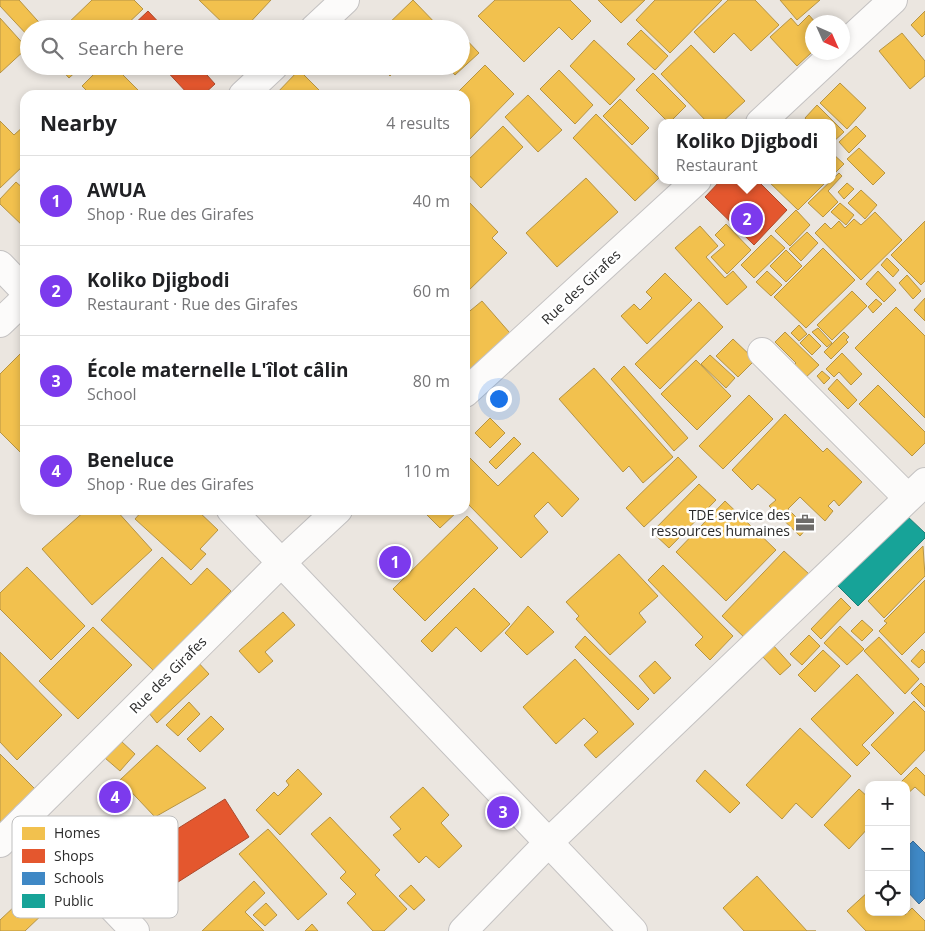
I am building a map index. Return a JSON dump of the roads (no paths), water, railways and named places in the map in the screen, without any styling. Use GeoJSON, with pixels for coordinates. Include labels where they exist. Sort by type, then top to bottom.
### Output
{"type":"FeatureCollection","features":[{"type":"Feature","properties":{"kind":"street"},"geometry":{"type":"LineString","coordinates":[[324,20],[345,0]]}},
{"type":"Feature","properties":{"kind":"street"},"geometry":{"type":"LineString","coordinates":[[850,40],[893,0]]}},
{"type":"Feature","properties":{"kind":"street"},"geometry":{"type":"LineString","coordinates":[[764,119],[827,60]]}},
{"type":"Feature","properties":{"kind":"street"},"geometry":{"type":"LineString","coordinates":[[248,90],[264,75]]}},
{"type":"Feature","properties":{"kind":"street","name":"Rue des Girafes"},"geometry":{"type":"LineString","coordinates":[[470,389],[693,184]]}},
{"type":"Feature","properties":{"kind":"street"},"geometry":{"type":"LineString","coordinates":[[0,265],[20,286]]}},
{"type":"Feature","properties":{"kind":"street"},"geometry":{"type":"LineString","coordinates":[[0,323],[20,304]]}},
{"type":"Feature","properties":{"kind":"street"},"geometry":{"type":"LineString","coordinates":[[463,931],[549,842],[916,490],[762,352]]}},
{"type":"Feature","properties":{"kind":"street"},"geometry":{"type":"LineString","coordinates":[[236,515],[633,931]]}},
{"type":"Feature","properties":{"kind":"street","name":"Rue des Girafes"},"geometry":{"type":"LineString","coordinates":[[27,816],[281,563],[333,515]]}},
{"type":"Feature","properties":{"kind":"street","name":"Rue des Girafes"},"geometry":{"type":"LineString","coordinates":[[0,842],[12,830]]}},
{"type":"Feature","properties":{"kind":"street"},"geometry":{"type":"LineString","coordinates":[[123,918],[135,931]]}},
{"type":"Feature","properties":{"kind":"place","name":"Koliko Djigbodi"},"geometry":{"type":"Point","coordinates":[747,219]}},
{"type":"Feature","properties":{"kind":"place","name":"TDE service des ressources humaines"},"geometry":{"type":"Point","coordinates":[805,523]}},
{"type":"Feature","properties":{"kind":"place","name":"AWUA"},"geometry":{"type":"Point","coordinates":[395,562]}},
{"type":"Feature","properties":{"kind":"place","name":"Beneluce"},"geometry":{"type":"Point","coordinates":[115,797]}},
{"type":"Feature","properties":{"kind":"place","name":"École maternelle L'îlot câlin"},"geometry":{"type":"Point","coordinates":[503,812]}}]}
